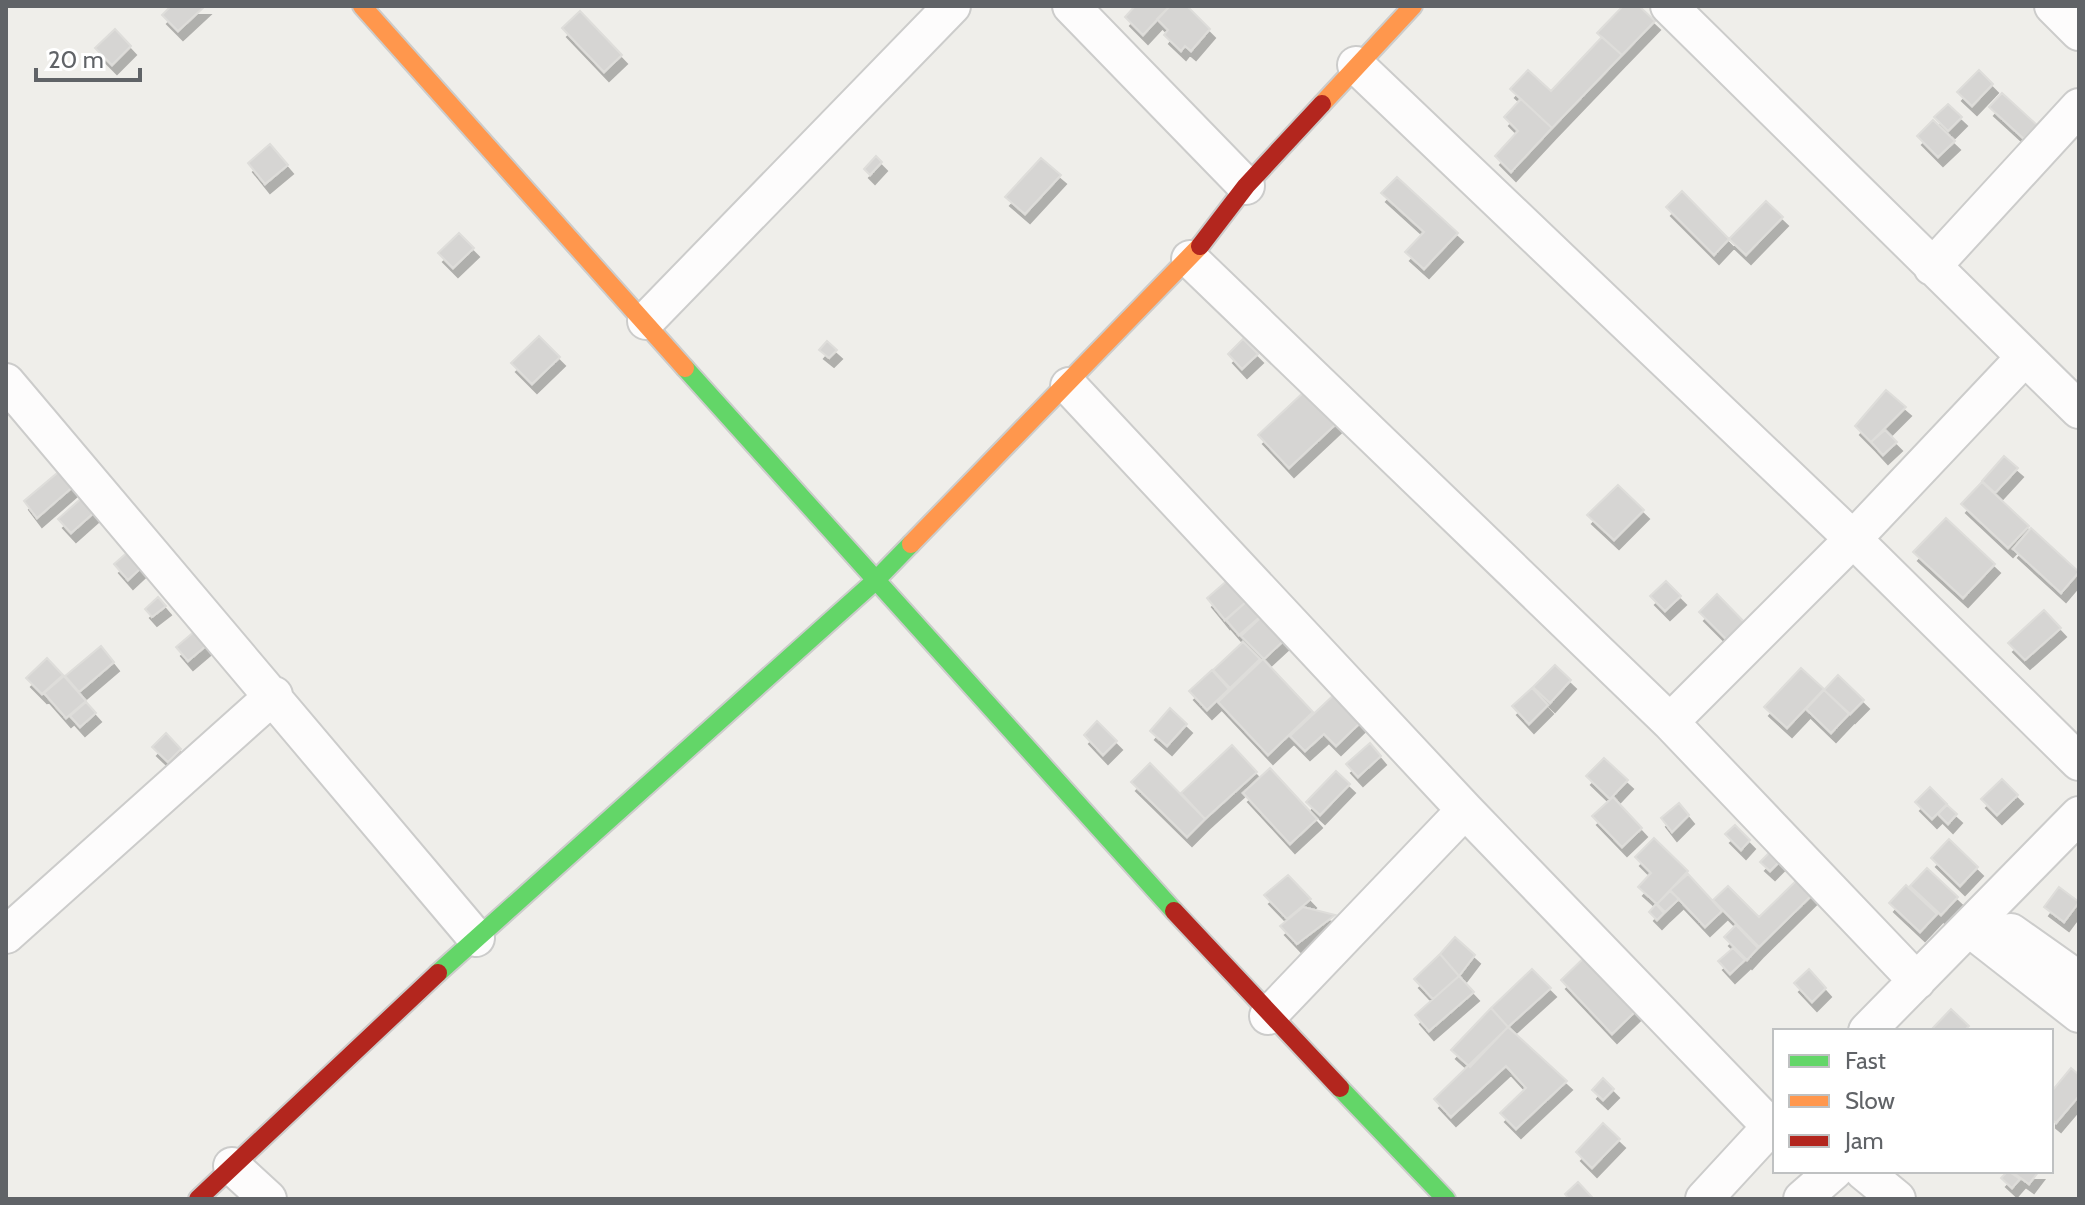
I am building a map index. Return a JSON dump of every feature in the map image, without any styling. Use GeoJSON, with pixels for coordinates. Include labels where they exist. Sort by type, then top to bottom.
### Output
{"type":"FeatureCollection","features":[{"type":"Feature","properties":{"kind":"street"},"geometry":{"type":"LineString","coordinates":[[362,6],[646,321],[874,582],[1268,1016],[1446,1199]]}},
{"type":"Feature","properties":{"kind":"street"},"geometry":{"type":"LineString","coordinates":[[646,321],[952,6]]}},
{"type":"Feature","properties":{"kind":"street"},"geometry":{"type":"LineString","coordinates":[[1071,6],[1246,186]]}},
{"type":"Feature","properties":{"kind":"street"},"geometry":{"type":"LineString","coordinates":[[198,1199],[476,938],[874,582],[1190,259],[1246,186],[1413,6]]}},
{"type":"Feature","properties":{"kind":"street"},"geometry":{"type":"LineString","coordinates":[[1669,6],[2079,410]]}},
{"type":"Feature","properties":{"kind":"street"},"geometry":{"type":"LineString","coordinates":[[2053,6],[2079,32]]}},
{"type":"Feature","properties":{"kind":"street"},"geometry":{"type":"LineString","coordinates":[[1356,65],[1853,539],[2079,762]]}},
{"type":"Feature","properties":{"kind":"street"},"geometry":{"type":"LineString","coordinates":[[1932,267],[2079,107]]}},
{"type":"Feature","properties":{"kind":"street"},"geometry":{"type":"LineString","coordinates":[[1190,259],[1670,722],[1917,981]]}},
{"type":"Feature","properties":{"kind":"street"},"geometry":{"type":"LineString","coordinates":[[1670,722],[1853,539],[2024,358]]}},
{"type":"Feature","properties":{"kind":"street"},"geometry":{"type":"LineString","coordinates":[[6,382],[274,695],[476,938]]}},
{"type":"Feature","properties":{"kind":"street"},"geometry":{"type":"LineString","coordinates":[[1069,386],[1465,810],[1773,1125],[1704,1199]]}},
{"type":"Feature","properties":{"kind":"street"},"geometry":{"type":"LineString","coordinates":[[6,935],[274,695]]}},
{"type":"Feature","properties":{"kind":"street"},"geometry":{"type":"LineString","coordinates":[[1268,1016],[1465,810]]}},
{"type":"Feature","properties":{"kind":"street"},"geometry":{"type":"LineString","coordinates":[[1869,1029],[2079,815]]}},
{"type":"Feature","properties":{"kind":"street"},"geometry":{"type":"LineString","coordinates":[[1976,920],[2079,980]]}},
{"type":"Feature","properties":{"kind":"street"},"geometry":{"type":"LineString","coordinates":[[1976,920],[2079,1014]]}},
{"type":"Feature","properties":{"kind":"street"},"geometry":{"type":"LineString","coordinates":[[232,1166],[268,1199]]}},
{"type":"Feature","properties":{"kind":"street"},"geometry":{"type":"LineString","coordinates":[[1802,1199],[1832,1173]]}},
{"type":"Feature","properties":{"kind":"street"},"geometry":{"type":"LineString","coordinates":[[1865,1173],[1897,1199]]}},
{"type":"Feature","properties":{"kind":"building"},"geometry":{"type":"Polygon","coordinates":[[[171,6],[205,6],[178,31],[162,15],[171,6]]]}},
{"type":"Feature","properties":{"kind":"building"},"geometry":{"type":"Polygon","coordinates":[[[1135,6],[1170,6],[1143,35],[1125,17],[1135,6]]]}},
{"type":"Feature","properties":{"kind":"building"},"geometry":{"type":"Polygon","coordinates":[[[1170,6],[1187,6],[1210,29],[1191,51],[1185,46],[1181,51],[1164,35],[1168,30],[1157,19],[1170,6]]]}},
{"type":"Feature","properties":{"kind":"building"},"geometry":{"type":"Polygon","coordinates":[[[1623,6],[1639,6],[1655,21],[1622,55],[1597,33],[1623,6]]]}},
{"type":"Feature","properties":{"kind":"building"},"geometry":{"type":"Polygon","coordinates":[[[580,11],[622,55],[604,72],[562,28],[580,11]]]}},
{"type":"Feature","properties":{"kind":"building"},"geometry":{"type":"Polygon","coordinates":[[[115,29],[131,46],[112,65],[95,48],[115,29]]]}},
{"type":"Feature","properties":{"kind":"building"},"geometry":{"type":"Polygon","coordinates":[[[1602,37],[1622,55],[1552,128],[1510,89],[1528,70],[1551,91],[1602,37]]]}},
{"type":"Feature","properties":{"kind":"building"},"geometry":{"type":"Polygon","coordinates":[[[1979,70],[1993,84],[1972,106],[1957,92],[1979,70]]]}},
{"type":"Feature","properties":{"kind":"building"},"geometry":{"type":"Polygon","coordinates":[[[2002,93],[2037,125],[2024,139],[1989,107],[2002,93]]]}},
{"type":"Feature","properties":{"kind":"building"},"geometry":{"type":"Polygon","coordinates":[[[1521,99],[1552,128],[1511,172],[1495,156],[1518,131],[1504,117],[1521,99]]]}},
{"type":"Feature","properties":{"kind":"building"},"geometry":{"type":"Polygon","coordinates":[[[1948,104],[1962,117],[1948,131],[1934,117],[1948,104]]]}},
{"type":"Feature","properties":{"kind":"building"},"geometry":{"type":"Polygon","coordinates":[[[1933,120],[1955,141],[1938,157],[1917,136],[1933,120]]]}},
{"type":"Feature","properties":{"kind":"building"},"geometry":{"type":"Polygon","coordinates":[[[270,144],[288,165],[265,184],[248,163],[270,144]]]}},
{"type":"Feature","properties":{"kind":"building"},"geometry":{"type":"Polygon","coordinates":[[[876,156],[882,162],[870,175],[864,169],[876,156]]]}},
{"type":"Feature","properties":{"kind":"building"},"geometry":{"type":"Polygon","coordinates":[[[1041,158],[1061,175],[1025,214],[1005,197],[1041,158]]]}},
{"type":"Feature","properties":{"kind":"building"},"geometry":{"type":"Polygon","coordinates":[[[1397,177],[1458,233],[1424,269],[1405,252],[1424,232],[1381,193],[1397,177]]]}},
{"type":"Feature","properties":{"kind":"building"},"geometry":{"type":"Polygon","coordinates":[[[1682,191],[1729,239],[1714,255],[1666,207],[1682,191]]]}},
{"type":"Feature","properties":{"kind":"building"},"geometry":{"type":"Polygon","coordinates":[[[1766,201],[1783,217],[1746,255],[1729,239],[1766,201]]]}},
{"type":"Feature","properties":{"kind":"building"},"geometry":{"type":"Polygon","coordinates":[[[459,233],[474,248],[453,268],[438,253],[459,233]]]}},
{"type":"Feature","properties":{"kind":"building"},"geometry":{"type":"Polygon","coordinates":[[[539,336],[560,357],[532,384],[511,363],[539,336]]]}},
{"type":"Feature","properties":{"kind":"building"},"geometry":{"type":"Polygon","coordinates":[[[1243,339],[1258,354],[1242,369],[1228,354],[1243,339]]]}},
{"type":"Feature","properties":{"kind":"building"},"geometry":{"type":"Polygon","coordinates":[[[827,341],[837,350],[829,358],[819,350],[827,341]]]}},
{"type":"Feature","properties":{"kind":"building"},"geometry":{"type":"Polygon","coordinates":[[[1886,390],[1906,407],[1871,442],[1855,426],[1886,390]]]}},
{"type":"Feature","properties":{"kind":"building"},"geometry":{"type":"Polygon","coordinates":[[[1305,391],[1336,424],[1289,468],[1258,435],[1305,391]]]}},
{"type":"Feature","properties":{"kind":"building"},"geometry":{"type":"Polygon","coordinates":[[[1885,430],[1897,442],[1883,455],[1871,442],[1885,430]]]}},
{"type":"Feature","properties":{"kind":"building"},"geometry":{"type":"Polygon","coordinates":[[[2004,456],[2018,468],[1995,493],[1982,481],[2004,456]]]}},
{"type":"Feature","properties":{"kind":"building"},"geometry":{"type":"Polygon","coordinates":[[[62,469],[75,485],[37,518],[24,501],[62,469]]]}},
{"type":"Feature","properties":{"kind":"building"},"geometry":{"type":"Polygon","coordinates":[[[1982,482],[2029,526],[2008,548],[1961,504],[1982,482]]]}},
{"type":"Feature","properties":{"kind":"building"},"geometry":{"type":"Polygon","coordinates":[[[1618,485],[1644,510],[1614,540],[1587,515],[1618,485]]]}},
{"type":"Feature","properties":{"kind":"building"},"geometry":{"type":"Polygon","coordinates":[[[84,496],[97,510],[71,533],[58,519],[84,496]]]}},
{"type":"Feature","properties":{"kind":"building"},"geometry":{"type":"Polygon","coordinates":[[[1946,518],[1995,564],[1963,598],[1913,552],[1946,518]]]}},
{"type":"Feature","properties":{"kind":"building"},"geometry":{"type":"Polygon","coordinates":[[[2031,528],[2079,572],[2061,593],[2013,549],[2031,528]]]}},
{"type":"Feature","properties":{"kind":"building"},"geometry":{"type":"Polygon","coordinates":[[[129,551],[142,567],[128,580],[114,564],[129,551]]]}},
{"type":"Feature","properties":{"kind":"building"},"geometry":{"type":"Polygon","coordinates":[[[1236,573],[1255,594],[1225,620],[1207,598],[1236,573]]]}},
{"type":"Feature","properties":{"kind":"building"},"geometry":{"type":"Polygon","coordinates":[[[1666,581],[1681,596],[1665,611],[1650,596],[1666,581]]]}},
{"type":"Feature","properties":{"kind":"building"},"geometry":{"type":"Polygon","coordinates":[[[1256,593],[1269,609],[1239,635],[1226,620],[1256,593]]]}},
{"type":"Feature","properties":{"kind":"building"},"geometry":{"type":"Polygon","coordinates":[[[1717,594],[1754,632],[1736,649],[1699,612],[1717,594]]]}},
{"type":"Feature","properties":{"kind":"building"},"geometry":{"type":"Polygon","coordinates":[[[158,597],[166,606],[152,617],[145,609],[158,597]]]}},
{"type":"Feature","properties":{"kind":"building"},"geometry":{"type":"Polygon","coordinates":[[[1270,609],[1292,633],[1264,659],[1241,636],[1270,609]]]}},
{"type":"Feature","properties":{"kind":"building"},"geometry":{"type":"Polygon","coordinates":[[[2044,610],[2061,628],[2025,660],[2008,643],[2044,610]]]}},
{"type":"Feature","properties":{"kind":"building"},"geometry":{"type":"Polygon","coordinates":[[[195,631],[207,645],[188,661],[176,647],[195,631]]]}},
{"type":"Feature","properties":{"kind":"building"},"geometry":{"type":"Polygon","coordinates":[[[1243,642],[1260,659],[1230,688],[1213,670],[1243,642]]]}},
{"type":"Feature","properties":{"kind":"building"},"geometry":{"type":"Polygon","coordinates":[[[101,646],[114,662],[79,692],[65,676],[101,646]]]}},
{"type":"Feature","properties":{"kind":"building"},"geometry":{"type":"Polygon","coordinates":[[[47,658],[63,675],[42,694],[26,678],[47,658]]]}},
{"type":"Feature","properties":{"kind":"building"},"geometry":{"type":"Polygon","coordinates":[[[1263,659],[1313,712],[1268,755],[1218,702],[1263,659]]]}},
{"type":"Feature","properties":{"kind":"building"},"geometry":{"type":"Polygon","coordinates":[[[1555,665],[1571,680],[1550,703],[1533,687],[1555,665]]]}},
{"type":"Feature","properties":{"kind":"building"},"geometry":{"type":"Polygon","coordinates":[[[1801,668],[1824,689],[1787,728],[1764,707],[1801,668]]]}},
{"type":"Feature","properties":{"kind":"building"},"geometry":{"type":"Polygon","coordinates":[[[1212,670],[1229,689],[1207,710],[1189,691],[1212,670]]]}},
{"type":"Feature","properties":{"kind":"building"},"geometry":{"type":"Polygon","coordinates":[[[1838,675],[1864,700],[1850,714],[1824,690],[1838,675]]]}},
{"type":"Feature","properties":{"kind":"building"},"geometry":{"type":"Polygon","coordinates":[[[64,676],[86,701],[66,718],[44,693],[64,676]]]}},
{"type":"Feature","properties":{"kind":"building"},"geometry":{"type":"Polygon","coordinates":[[[1532,688],[1548,705],[1529,724],[1512,706],[1532,688]]]}},
{"type":"Feature","properties":{"kind":"building"},"geometry":{"type":"Polygon","coordinates":[[[1824,690],[1849,714],[1831,733],[1806,709],[1824,690]]]}},
{"type":"Feature","properties":{"kind":"building"},"geometry":{"type":"Polygon","coordinates":[[[1337,692],[1363,720],[1336,746],[1324,734],[1305,751],[1290,736],[1337,692]]]}},
{"type":"Feature","properties":{"kind":"building"},"geometry":{"type":"Polygon","coordinates":[[[86,702],[96,713],[80,727],[70,716],[86,702]]]}},
{"type":"Feature","properties":{"kind":"building"},"geometry":{"type":"Polygon","coordinates":[[[1170,708],[1187,724],[1167,746],[1150,731],[1170,708]]]}},
{"type":"Feature","properties":{"kind":"building"},"geometry":{"type":"Polygon","coordinates":[[[1097,721],[1117,741],[1103,755],[1084,735],[1097,721]]]}},
{"type":"Feature","properties":{"kind":"building"},"geometry":{"type":"Polygon","coordinates":[[[166,733],[181,749],[168,762],[152,747],[166,733]]]}},
{"type":"Feature","properties":{"kind":"building"},"geometry":{"type":"Polygon","coordinates":[[[1370,743],[1381,756],[1358,777],[1346,764],[1370,743]]]}},
{"type":"Feature","properties":{"kind":"building"},"geometry":{"type":"Polygon","coordinates":[[[1232,745],[1257,772],[1205,819],[1181,793],[1232,745]]]}},
{"type":"Feature","properties":{"kind":"building"},"geometry":{"type":"Polygon","coordinates":[[[1604,758],[1628,780],[1610,799],[1586,776],[1604,758]]]}},
{"type":"Feature","properties":{"kind":"building"},"geometry":{"type":"Polygon","coordinates":[[[1150,763],[1205,819],[1187,837],[1131,782],[1150,763]]]}},
{"type":"Feature","properties":{"kind":"building"},"geometry":{"type":"Polygon","coordinates":[[[1270,768],[1317,819],[1290,844],[1243,793],[1270,768]]]}},
{"type":"Feature","properties":{"kind":"building"},"geometry":{"type":"Polygon","coordinates":[[[1336,771],[1350,784],[1320,815],[1306,802],[1336,771]]]}},
{"type":"Feature","properties":{"kind":"building"},"geometry":{"type":"Polygon","coordinates":[[[2002,779],[2018,795],[1997,815],[1981,799],[2002,779]]]}},
{"type":"Feature","properties":{"kind":"building"},"geometry":{"type":"Polygon","coordinates":[[[1930,787],[1947,804],[1932,819],[1915,802],[1930,787]]]}},
{"type":"Feature","properties":{"kind":"building"},"geometry":{"type":"Polygon","coordinates":[[[1613,797],[1642,828],[1622,847],[1592,816],[1613,797]]]}},
{"type":"Feature","properties":{"kind":"building"},"geometry":{"type":"Polygon","coordinates":[[[1679,803],[1689,815],[1672,832],[1661,818],[1679,803]]]}},
{"type":"Feature","properties":{"kind":"building"},"geometry":{"type":"Polygon","coordinates":[[[1947,805],[1957,814],[1948,824],[1938,814],[1947,805]]]}},
{"type":"Feature","properties":{"kind":"building"},"geometry":{"type":"Polygon","coordinates":[[[1735,825],[1750,840],[1741,850],[1725,834],[1735,825]]]}},
{"type":"Feature","properties":{"kind":"building"},"geometry":{"type":"Polygon","coordinates":[[[1654,838],[1688,871],[1657,904],[1638,887],[1651,873],[1635,857],[1654,838]]]}},
{"type":"Feature","properties":{"kind":"building"},"geometry":{"type":"Polygon","coordinates":[[[1949,839],[1978,867],[1960,886],[1931,858],[1949,839]]]}},
{"type":"Feature","properties":{"kind":"building"},"geometry":{"type":"Polygon","coordinates":[[[1770,852],[1780,861],[1770,871],[1760,862],[1770,852]]]}},
{"type":"Feature","properties":{"kind":"building"},"geometry":{"type":"Polygon","coordinates":[[[1927,868],[1958,897],[1941,915],[1910,886],[1927,868]]]}},
{"type":"Feature","properties":{"kind":"building"},"geometry":{"type":"Polygon","coordinates":[[[1688,874],[1722,911],[1705,927],[1670,890],[1688,874]]]}},
{"type":"Feature","properties":{"kind":"building"},"geometry":{"type":"Polygon","coordinates":[[[1288,875],[1311,899],[1287,919],[1264,895],[1288,875]]]}},
{"type":"Feature","properties":{"kind":"building"},"geometry":{"type":"Polygon","coordinates":[[[1797,880],[1812,895],[1759,947],[1713,900],[1728,886],[1759,917],[1797,880]]]}},
{"type":"Feature","properties":{"kind":"building"},"geometry":{"type":"Polygon","coordinates":[[[1906,885],[1937,914],[1920,932],[1889,903],[1906,885]]]}},
{"type":"Feature","properties":{"kind":"building"},"geometry":{"type":"Polygon","coordinates":[[[2059,887],[2079,902],[2064,922],[2044,907],[2059,887]]]}},
{"type":"Feature","properties":{"kind":"building"},"geometry":{"type":"Polygon","coordinates":[[[1670,891],[1679,899],[1665,912],[1657,904],[1670,891]]]}},
{"type":"Feature","properties":{"kind":"building"},"geometry":{"type":"Polygon","coordinates":[[[1656,904],[1664,913],[1657,920],[1649,912],[1656,904]]]}},
{"type":"Feature","properties":{"kind":"building"},"geometry":{"type":"Polygon","coordinates":[[[1303,907],[1335,915],[1297,944],[1280,926],[1303,907]]]}},
{"type":"Feature","properties":{"kind":"building"},"geometry":{"type":"Polygon","coordinates":[[[1736,925],[1758,948],[1747,960],[1724,937],[1736,925]]]}},
{"type":"Feature","properties":{"kind":"building"},"geometry":{"type":"Polygon","coordinates":[[[1455,937],[1475,955],[1459,976],[1440,954],[1455,937]]]}},
{"type":"Feature","properties":{"kind":"building"},"geometry":{"type":"Polygon","coordinates":[[[1733,948],[1745,960],[1730,974],[1718,961],[1733,948]]]}},
{"type":"Feature","properties":{"kind":"building"},"geometry":{"type":"Polygon","coordinates":[[[1589,953],[1641,1006],[1612,1034],[1561,980],[1589,953]]]}},
{"type":"Feature","properties":{"kind":"building"},"geometry":{"type":"Polygon","coordinates":[[[1440,954],[1459,976],[1433,999],[1414,979],[1440,954]]]}},
{"type":"Feature","properties":{"kind":"building"},"geometry":{"type":"Polygon","coordinates":[[[1532,969],[1551,988],[1508,1027],[1491,1008],[1532,969]]]}},
{"type":"Feature","properties":{"kind":"building"},"geometry":{"type":"Polygon","coordinates":[[[1809,969],[1826,988],[1812,1002],[1794,983],[1809,969]]]}},
{"type":"Feature","properties":{"kind":"building"},"geometry":{"type":"Polygon","coordinates":[[[1459,976],[1474,992],[1429,1031],[1415,1015],[1459,976]]]}},
{"type":"Feature","properties":{"kind":"building"},"geometry":{"type":"Polygon","coordinates":[[[1491,1008],[1508,1027],[1470,1067],[1451,1050],[1491,1008]]]}},
{"type":"Feature","properties":{"kind":"building"},"geometry":{"type":"Polygon","coordinates":[[[1951,1009],[1969,1026],[1966,1029],[1932,1029],[1951,1009]]]}},
{"type":"Feature","properties":{"kind":"building"},"geometry":{"type":"Polygon","coordinates":[[[1508,1027],[1567,1081],[1516,1129],[1500,1113],[1526,1088],[1506,1066],[1451,1117],[1434,1099],[1508,1027]]]}},
{"type":"Feature","properties":{"kind":"building"},"geometry":{"type":"Polygon","coordinates":[[[2071,1068],[2079,1075],[2079,1096],[2056,1123],[2053,1121],[2053,1090],[2071,1068]]]}},
{"type":"Feature","properties":{"kind":"building"},"geometry":{"type":"Polygon","coordinates":[[[1603,1078],[1614,1089],[1603,1100],[1592,1090],[1603,1078]]]}},
{"type":"Feature","properties":{"kind":"building"},"geometry":{"type":"Polygon","coordinates":[[[1603,1123],[1620,1139],[1592,1168],[1576,1152],[1603,1123]]]}},
{"type":"Feature","properties":{"kind":"building"},"geometry":{"type":"Polygon","coordinates":[[[2011,1173],[2020,1179],[2012,1188],[2001,1178],[2011,1173]]]}},
{"type":"Feature","properties":{"kind":"building"},"geometry":{"type":"Polygon","coordinates":[[[2014,1173],[2037,1173],[2029,1184],[2014,1173]]]}},
{"type":"Feature","properties":{"kind":"building"},"geometry":{"type":"Polygon","coordinates":[[[1578,1182],[1592,1197],[1569,1199],[1565,1194],[1578,1182]]]}},
{"type":"Feature","properties":{"kind":"traffic: fast"},"geometry":{"type":"LineString","coordinates":[[685,368],[1174,911]]}},
{"type":"Feature","properties":{"kind":"traffic: fast"},"geometry":{"type":"LineString","coordinates":[[438,973],[874,582],[911,544]]}},
{"type":"Feature","properties":{"kind":"traffic: fast"},"geometry":{"type":"LineString","coordinates":[[1340,1088],[1446,1199]]}},
{"type":"Feature","properties":{"kind":"traffic: slow"},"geometry":{"type":"LineString","coordinates":[[362,6],[685,368]]}},
{"type":"Feature","properties":{"kind":"traffic: slow"},"geometry":{"type":"LineString","coordinates":[[1322,104],[1413,6]]}},
{"type":"Feature","properties":{"kind":"traffic: slow"},"geometry":{"type":"LineString","coordinates":[[911,544],[1200,246]]}},
{"type":"Feature","properties":{"kind":"traffic: jam"},"geometry":{"type":"LineString","coordinates":[[1200,246],[1246,186],[1322,104]]}},
{"type":"Feature","properties":{"kind":"traffic: jam"},"geometry":{"type":"LineString","coordinates":[[1174,911],[1340,1088]]}},
{"type":"Feature","properties":{"kind":"traffic: jam"},"geometry":{"type":"LineString","coordinates":[[198,1199],[438,973]]}}]}
